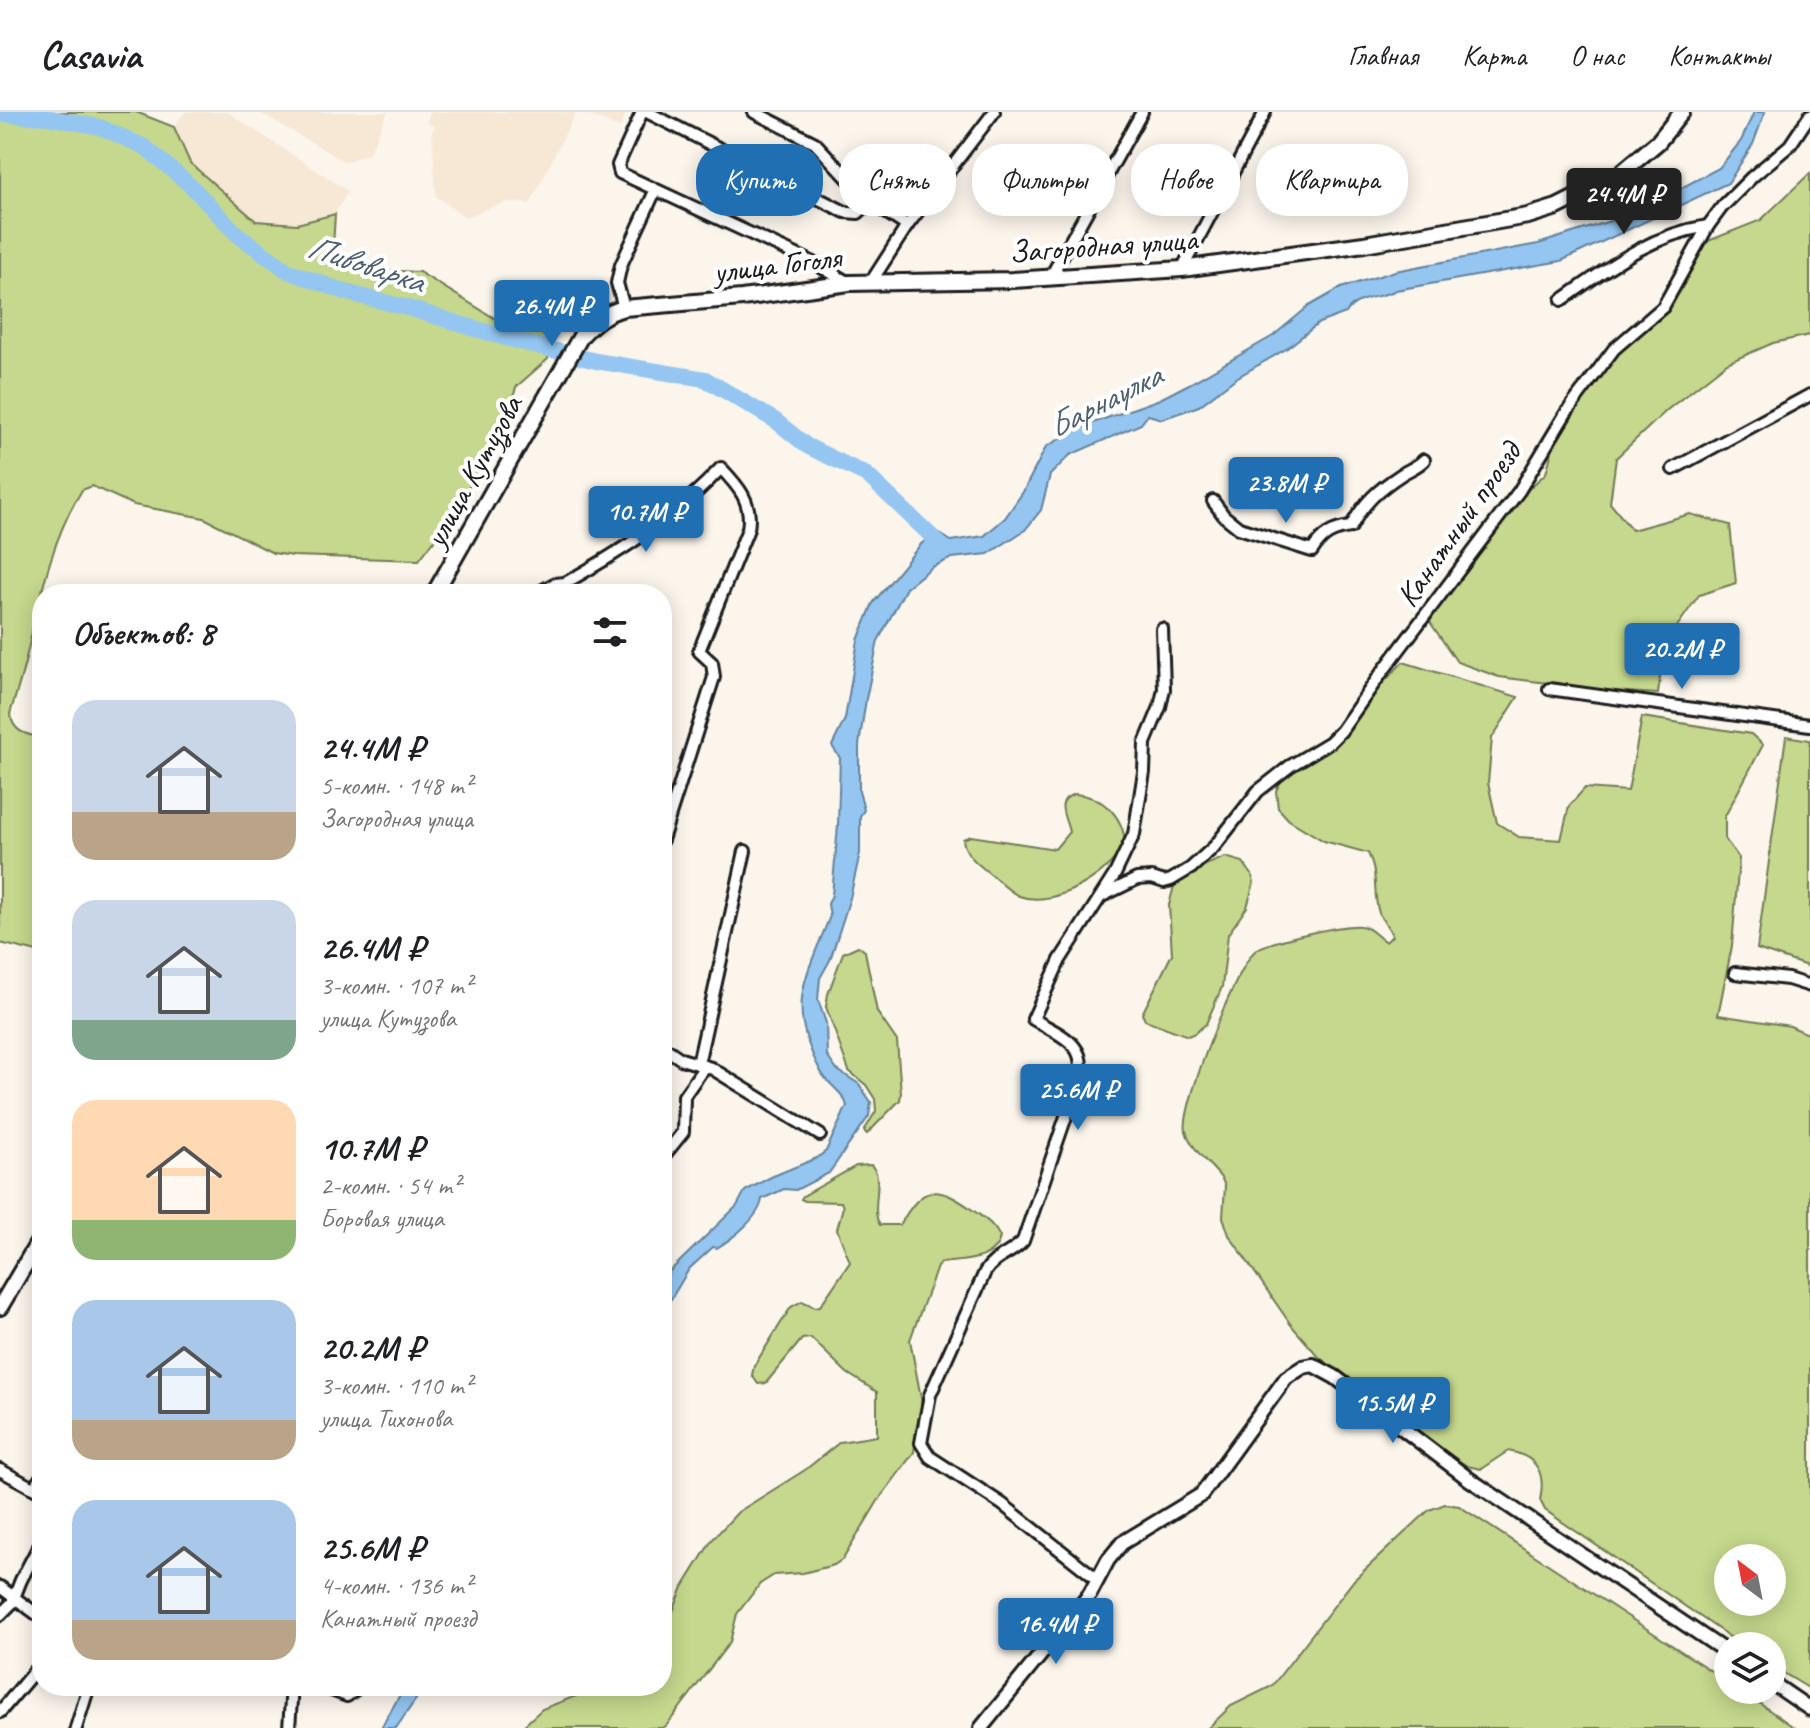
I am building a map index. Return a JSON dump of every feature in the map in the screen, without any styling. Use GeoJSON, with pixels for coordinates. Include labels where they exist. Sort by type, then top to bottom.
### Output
{"type":"FeatureCollection","features":[{"type":"Feature","properties":{"kind":"main road","name":"Загородная улица"},"geometry":{"type":"LineString","coordinates":[[871,282],[1050,278],[1182,269],[1377,242],[1543,212],[1615,178],[1658,142],[1682,112]]}},
{"type":"Feature","properties":{"kind":"main road","name":"улица Гоголя"},"geometry":{"type":"LineString","coordinates":[[624,308],[742,298],[871,282]]}},
{"type":"Feature","properties":{"kind":"main road","name":"улица Кутузова"},"geometry":{"type":"LineString","coordinates":[[440,584],[581,336],[593,322],[624,308]]}},
{"type":"Feature","properties":{"kind":"main road"},"geometry":{"type":"LineString","coordinates":[[0,1307],[32,1253]]}},
{"type":"Feature","properties":{"kind":"street"},"geometry":{"type":"LineString","coordinates":[[839,209],[645,112],[618,165],[620,173],[655,191],[814,263],[849,283]]}},
{"type":"Feature","properties":{"kind":"street"},"geometry":{"type":"LineString","coordinates":[[754,112],[815,143],[839,166]]}},
{"type":"Feature","properties":{"kind":"street","name":"улица Гоголя"},"geometry":{"type":"LineString","coordinates":[[871,282],[907,226],[994,112]]}},
{"type":"Feature","properties":{"kind":"street"},"geometry":{"type":"LineString","coordinates":[[1050,278],[1142,112]]}},
{"type":"Feature","properties":{"kind":"street"},"geometry":{"type":"LineString","coordinates":[[1182,269],[1265,112]]}},
{"type":"Feature","properties":{"kind":"street","name":"Канатный проезд"},"geometry":{"type":"LineString","coordinates":[[1099,897],[1137,879],[1152,878],[1164,882],[1191,868],[1214,847],[1258,791],[1290,766],[1330,742],[1341,731],[1398,650],[1519,491],[1558,425],[1614,349],[1663,307],[1708,226],[1752,177],[1790,145],[1810,115]]}},
{"type":"Feature","properties":{"kind":"street"},"geometry":{"type":"LineString","coordinates":[[624,308],[617,283],[621,265],[655,191]]}},
{"type":"Feature","properties":{"kind":"street"},"geometry":{"type":"LineString","coordinates":[[892,216],[907,226]]}},
{"type":"Feature","properties":{"kind":"street"},"geometry":{"type":"LineString","coordinates":[[1562,300],[1635,250],[1686,230],[1708,226]]}},
{"type":"Feature","properties":{"kind":"street"},"geometry":{"type":"LineString","coordinates":[[1673,469],[1810,395]]}},
{"type":"Feature","properties":{"kind":"street"},"geometry":{"type":"LineString","coordinates":[[1213,501],[1224,516],[1239,528],[1312,551],[1321,537],[1338,528],[1351,527],[1362,506],[1391,481],[1424,460]]}},
{"type":"Feature","properties":{"kind":"street"},"geometry":{"type":"LineString","coordinates":[[554,584],[565,583],[623,551],[693,495],[721,468],[742,490],[750,523],[699,651],[712,663],[714,677],[672,809]]}},
{"type":"Feature","properties":{"kind":"street"},"geometry":{"type":"LineString","coordinates":[[1097,1579],[1002,1504],[930,1457],[921,1443],[930,1395],[985,1272],[998,1257],[1016,1250],[1023,1241],[1079,1079],[1083,1065],[1080,1052],[1069,1041],[1033,1019],[1060,960],[1115,874],[1134,834],[1145,743],[1164,689],[1162,629]]}},
{"type":"Feature","properties":{"kind":"street"},"geometry":{"type":"LineString","coordinates":[[1549,689],[1810,725]]}},
{"type":"Feature","properties":{"kind":"street"},"geometry":{"type":"LineString","coordinates":[[672,1145],[684,1129],[684,1096],[702,1065],[745,851]]}},
{"type":"Feature","properties":{"kind":"street"},"geometry":{"type":"LineString","coordinates":[[1735,973],[1788,979],[1810,986]]}},
{"type":"Feature","properties":{"kind":"street"},"geometry":{"type":"LineString","coordinates":[[672,1053],[702,1065],[820,1135]]}},
{"type":"Feature","properties":{"kind":"street"},"geometry":{"type":"LineString","coordinates":[[981,1728],[1090,1594],[1108,1560],[1122,1543],[1201,1495],[1286,1378],[1303,1367],[1313,1365],[1335,1377],[1469,1479],[1714,1644]]}},
{"type":"Feature","properties":{"kind":"street"},"geometry":{"type":"LineString","coordinates":[[0,1470],[32,1487]]}},
{"type":"Feature","properties":{"kind":"street"},"geometry":{"type":"LineString","coordinates":[[0,1615],[15,1597],[32,1559]]}},
{"type":"Feature","properties":{"kind":"street"},"geometry":{"type":"LineString","coordinates":[[0,1587],[32,1610]]}},
{"type":"Feature","properties":{"kind":"street"},"geometry":{"type":"LineString","coordinates":[[0,1712],[32,1674]]}},
{"type":"Feature","properties":{"kind":"street"},"geometry":{"type":"LineString","coordinates":[[1786,1693],[1810,1709]]}},
{"type":"Feature","properties":{"kind":"street"},"geometry":{"type":"LineString","coordinates":[[76,1728],[86,1696]]}},
{"type":"Feature","properties":{"kind":"street"},"geometry":{"type":"LineString","coordinates":[[289,1728],[292,1696]]}},
{"type":"Feature","properties":{"kind":"shaded area"},"geometry":{"type":"Polygon","coordinates":[[[185,112],[227,112],[348,191],[335,214],[297,224],[256,221],[190,163],[174,127],[185,112]]]}},
{"type":"Feature","properties":{"kind":"shaded area"},"geometry":{"type":"Polygon","coordinates":[[[259,112],[388,112],[369,153],[345,162],[259,112]]]}},
{"type":"Feature","properties":{"kind":"shaded area"},"geometry":{"type":"Polygon","coordinates":[[[431,112],[576,112],[530,204],[507,202],[465,217],[436,196],[432,132],[435,127],[426,122],[431,112]]]}},
{"type":"Feature","properties":{"kind":"shaded area"},"geometry":{"type":"Polygon","coordinates":[[[582,112],[627,112],[619,128],[582,112]]]}},
{"type":"Feature","properties":{"kind":"green space"},"geometry":{"type":"Polygon","coordinates":[[[0,112],[136,112],[174,127],[190,163],[256,221],[297,224],[335,214],[333,247],[352,269],[419,272],[509,327],[521,320],[553,336],[548,359],[516,387],[504,433],[419,560],[273,553],[204,518],[134,505],[92,486],[82,490],[62,529],[44,584],[32,584],[32,634],[10,714],[17,729],[32,736],[32,951],[0,943],[0,112]]]}},
{"type":"Feature","properties":{"kind":"green space"},"geometry":{"type":"Polygon","coordinates":[[[1810,173],[1810,335],[1773,343],[1727,363],[1667,410],[1616,458],[1610,503],[1632,530],[1690,514],[1730,525],[1736,583],[1699,595],[1664,645],[1658,694],[1499,677],[1457,662],[1430,622],[1438,606],[1521,496],[1546,473],[1554,444],[1616,351],[1666,309],[1708,241],[1761,220],[1810,173]]]}},
{"type":"Feature","properties":{"kind":"green space"},"geometry":{"type":"Polygon","coordinates":[[[1403,662],[1518,697],[1492,738],[1488,783],[1497,823],[1519,837],[1561,840],[1569,806],[1585,788],[1628,791],[1642,717],[1751,734],[1763,745],[1725,816],[1725,839],[1739,858],[1732,946],[1718,1015],[1790,1026],[1810,1035],[1810,1689],[1786,1674],[1786,1632],[1723,1632],[1545,1510],[1540,1500],[1540,1474],[1526,1457],[1508,1451],[1481,1469],[1467,1466],[1393,1416],[1318,1356],[1291,1325],[1229,1235],[1223,1217],[1225,1186],[1186,1131],[1200,1068],[1236,982],[1255,951],[1289,938],[1352,926],[1365,927],[1386,942],[1392,936],[1379,913],[1368,853],[1324,841],[1289,820],[1278,808],[1276,791],[1283,776],[1328,741],[1403,662]]]}},
{"type":"Feature","properties":{"kind":"green space"},"geometry":{"type":"Polygon","coordinates":[[[1786,736],[1810,740],[1810,967],[1757,949],[1786,736]]]}},
{"type":"Feature","properties":{"kind":"green space"},"geometry":{"type":"Polygon","coordinates":[[[1075,794],[1094,799],[1109,809],[1120,824],[1125,843],[1107,866],[1080,886],[1048,898],[1019,896],[980,866],[966,849],[963,839],[971,836],[1055,849],[1069,832],[1064,800],[1075,794]]]}},
{"type":"Feature","properties":{"kind":"green space"},"geometry":{"type":"Polygon","coordinates":[[[1225,857],[1243,862],[1254,883],[1247,907],[1228,934],[1222,987],[1206,1024],[1188,1036],[1145,1020],[1142,1014],[1172,954],[1169,905],[1174,886],[1196,869],[1225,857]]]}},
{"type":"Feature","properties":{"kind":"green space"},"geometry":{"type":"Polygon","coordinates":[[[858,946],[865,951],[877,1012],[897,1041],[901,1094],[900,1100],[867,1134],[864,1131],[876,1111],[875,1099],[866,1085],[849,1071],[826,1007],[843,953],[858,946]]]}},
{"type":"Feature","properties":{"kind":"green space"},"geometry":{"type":"Polygon","coordinates":[[[871,1165],[875,1171],[878,1186],[876,1211],[880,1225],[900,1225],[916,1202],[932,1192],[961,1202],[992,1225],[1000,1237],[992,1251],[985,1255],[941,1263],[937,1267],[910,1340],[922,1403],[914,1452],[878,1501],[843,1559],[834,1565],[803,1573],[774,1575],[760,1584],[737,1614],[730,1642],[666,1726],[521,1728],[542,1709],[576,1696],[672,1696],[672,1614],[683,1587],[712,1540],[738,1512],[805,1470],[840,1442],[877,1436],[877,1392],[847,1373],[811,1338],[802,1339],[766,1383],[758,1384],[752,1375],[754,1366],[791,1307],[802,1301],[820,1306],[850,1262],[837,1229],[843,1207],[841,1202],[801,1199],[856,1166],[871,1165]]]}},
{"type":"Feature","properties":{"kind":"green space"},"geometry":{"type":"Polygon","coordinates":[[[1445,1504],[1459,1506],[1714,1673],[1714,1704],[1760,1704],[1795,1728],[1208,1728],[1231,1706],[1272,1686],[1354,1580],[1429,1510],[1445,1504]]]}},
{"type":"Feature","properties":{"kind":"water"},"geometry":{"type":"Polygon","coordinates":[[[1754,112],[1765,112],[1753,144],[1728,183],[1561,261],[1396,290],[1362,301],[1346,313],[1319,323],[1286,349],[1236,378],[1199,406],[1162,419],[1148,415],[1141,424],[1070,455],[1050,475],[1041,510],[1025,530],[988,554],[952,558],[932,567],[906,588],[878,641],[859,745],[859,791],[864,810],[860,816],[860,853],[850,898],[830,960],[820,978],[818,1000],[826,1023],[827,1056],[836,1069],[859,1084],[871,1102],[869,1116],[829,1173],[796,1190],[784,1189],[762,1199],[745,1226],[717,1248],[713,1247],[689,1269],[672,1297],[672,1269],[737,1206],[745,1191],[826,1151],[847,1106],[821,1072],[810,1049],[801,1010],[807,976],[830,916],[828,904],[832,895],[838,825],[840,758],[832,746],[845,719],[858,640],[873,603],[921,544],[937,532],[951,541],[984,536],[1005,518],[1023,492],[1046,447],[1079,428],[1160,399],[1189,384],[1273,336],[1309,306],[1341,288],[1395,271],[1538,244],[1632,214],[1719,168],[1741,141],[1754,112]]]}},
{"type":"Feature","properties":{"kind":"water"},"geometry":{"type":"Polygon","coordinates":[[[399,1696],[418,1696],[396,1728],[381,1728],[399,1696]]]}},
{"type":"Feature","properties":{"kind":"waterway","name":"Пивоварка"},"geometry":{"type":"LineString","coordinates":[[0,114],[47,117],[100,127],[145,147],[191,186],[238,235],[288,271],[345,292],[509,339],[596,361],[705,379],[776,421],[807,446],[867,475],[943,547]]}},
{"type":"Feature","properties":{"kind":"water label","name":"Барнаулка"},"geometry":{"type":"Point","coordinates":[1104,400]}}]}
